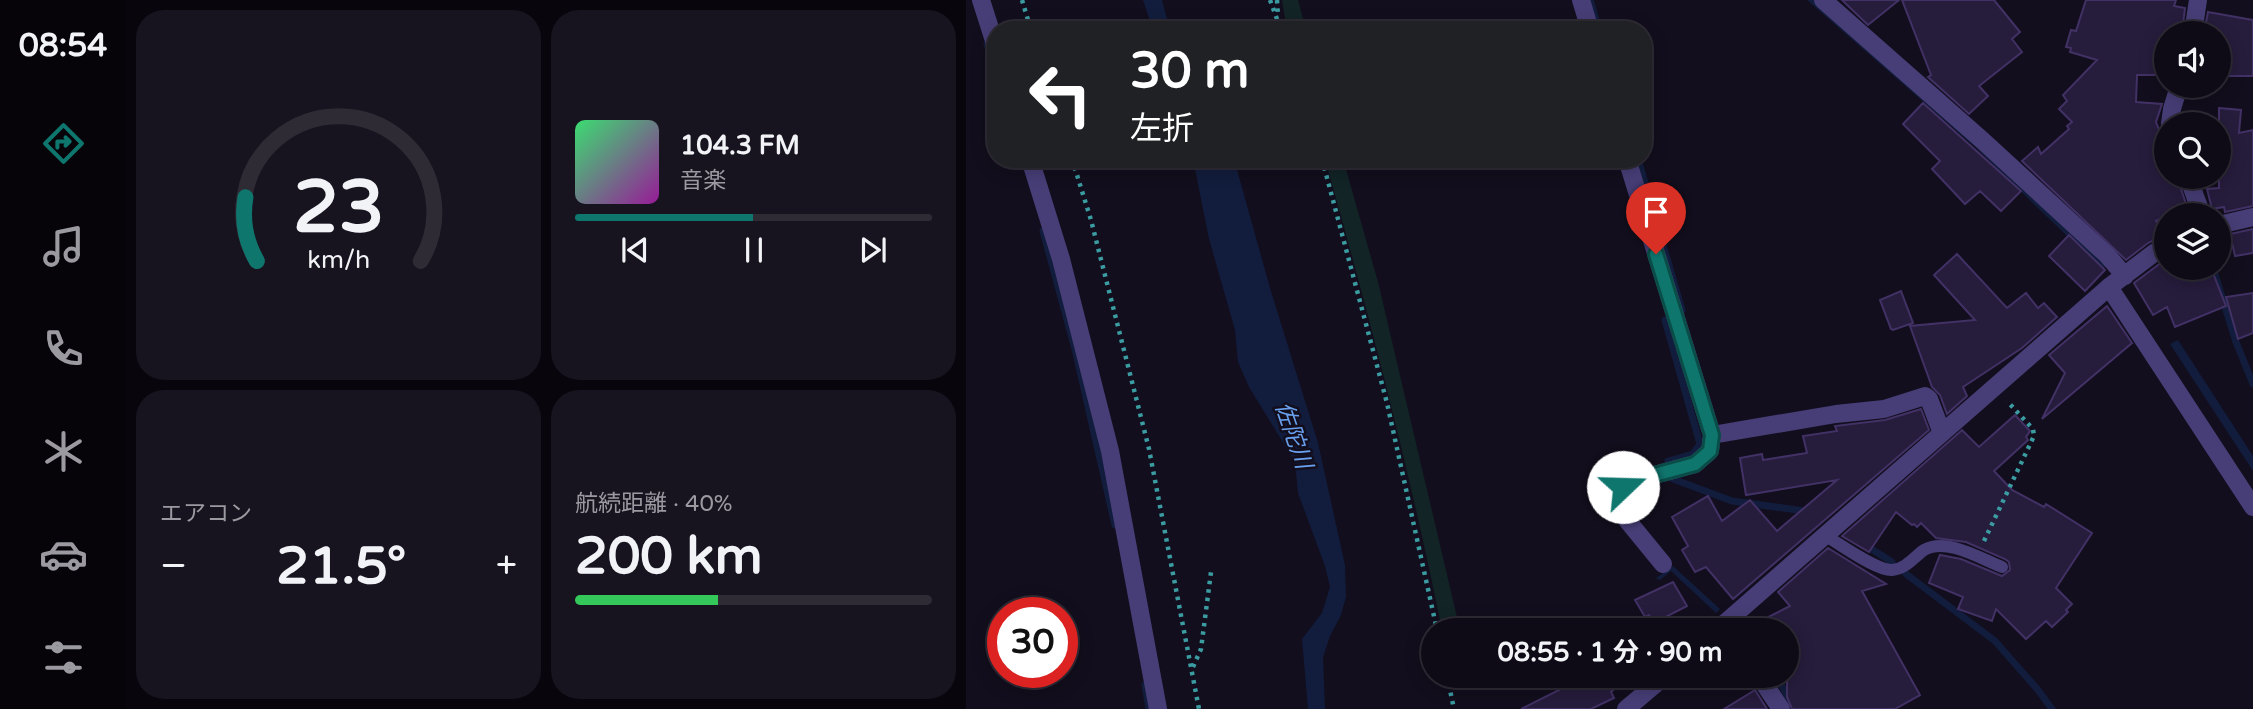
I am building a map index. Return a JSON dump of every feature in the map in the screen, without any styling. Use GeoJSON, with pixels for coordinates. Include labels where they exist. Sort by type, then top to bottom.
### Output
{"type":"FeatureCollection","features":[{"type":"Feature","properties":{"kind":"street"},"geometry":{"type":"LineString","coordinates":[[981,0],[988,21]]}},
{"type":"Feature","properties":{"kind":"street"},"geometry":{"type":"LineString","coordinates":[[1581,0],[1587,21]]}},
{"type":"Feature","properties":{"kind":"street"},"geometry":{"type":"LineString","coordinates":[[1824,0],[2001,157],[2107,255],[2125,276]]}},
{"type":"Feature","properties":{"kind":"street"},"geometry":{"type":"LineString","coordinates":[[2194,21],[2197,0]]}},
{"type":"Feature","properties":{"kind":"street"},"geometry":{"type":"LineString","coordinates":[[1033,168],[1061,259],[1110,451],[1158,709]]}},
{"type":"Feature","properties":{"kind":"street"},"geometry":{"type":"LineString","coordinates":[[1630,168],[1712,435],[1710,451],[1695,464],[1636,480],[1627,484],[1621,492],[1627,520],[1663,564]]}},
{"type":"Feature","properties":{"kind":"street"},"geometry":{"type":"LineString","coordinates":[[2231,223],[2253,218]]}},
{"type":"Feature","properties":{"kind":"street"},"geometry":{"type":"LineString","coordinates":[[1735,618],[1824,535],[2109,287],[2154,253]]}},
{"type":"Feature","properties":{"kind":"street"},"geometry":{"type":"LineString","coordinates":[[2109,287],[2253,507]]}},
{"type":"Feature","properties":{"kind":"street"},"geometry":{"type":"LineString","coordinates":[[1712,435],[1836,414],[1884,409],[1925,396],[1929,399],[1942,433]]}},
{"type":"Feature","properties":{"kind":"street"},"geometry":{"type":"LineString","coordinates":[[1626,709],[1651,688]]}},
{"type":"Feature","properties":{"kind":"street"},"geometry":{"type":"LineString","coordinates":[[1767,688],[1781,709]]}},
{"type":"Feature","properties":{"kind":"lane"},"geometry":{"type":"LineString","coordinates":[[1824,535],[1874,565],[1891,570],[1910,563],[1922,552],[1936,546],[1948,546],[2003,567]]}},
{"type":"Feature","properties":{"kind":"path"},"geometry":{"type":"LineString","coordinates":[[1022,0],[1028,21]]}},
{"type":"Feature","properties":{"kind":"path"},"geometry":{"type":"LineString","coordinates":[[1270,0],[1278,20]]}},
{"type":"Feature","properties":{"kind":"path"},"geometry":{"type":"LineString","coordinates":[[1277,0],[1278,20]]}},
{"type":"Feature","properties":{"kind":"path"},"geometry":{"type":"LineString","coordinates":[[1075,168],[1091,220],[1149,449],[1199,709]]}},
{"type":"Feature","properties":{"kind":"path"},"geometry":{"type":"LineString","coordinates":[[1324,168],[1387,403],[1434,618]]}},
{"type":"Feature","properties":{"kind":"path"},"geometry":{"type":"LineString","coordinates":[[1976,557],[2034,436],[2033,429],[1994,387]]}},
{"type":"Feature","properties":{"kind":"path"},"geometry":{"type":"LineString","coordinates":[[1192,670],[1201,649],[1211,572]]}},
{"type":"Feature","properties":{"kind":"path"},"geometry":{"type":"LineString","coordinates":[[1450,688],[1454,709]]}},
{"type":"Feature","properties":{"kind":"shaded area"},"geometry":{"type":"Polygon","coordinates":[[[1282,0],[1298,0],[1304,21],[1286,21],[1282,0]]]}},
{"type":"Feature","properties":{"kind":"shaded area"},"geometry":{"type":"Polygon","coordinates":[[[1327,168],[1346,168],[1378,282],[1457,618],[1439,618],[1388,393],[1327,168]]]}},
{"type":"Feature","properties":{"kind":"water"},"geometry":{"type":"Polygon","coordinates":[[[1143,0],[1162,0],[1168,21],[1150,21],[1143,0]]]}},
{"type":"Feature","properties":{"kind":"water"},"geometry":{"type":"Polygon","coordinates":[[[1807,0],[1815,0],[1990,155],[2106,266],[2102,270],[1975,147],[1807,0]]]}},
{"type":"Feature","properties":{"kind":"water","name":"佐陀川"},"geometry":{"type":"Polygon","coordinates":[[[1195,168],[1237,168],[1318,443],[1345,565],[1346,597],[1323,657],[1325,709],[1308,709],[1302,639],[1322,613],[1330,587],[1325,566],[1298,493],[1295,462],[1249,387],[1238,362],[1235,330],[1209,239],[1195,168]]]}},
{"type":"Feature","properties":{"kind":"water"},"geometry":{"type":"Polygon","coordinates":[[[2178,340],[2253,456],[2253,471],[2170,344],[2178,340]]]}},
{"type":"Feature","properties":{"kind":"water"},"geometry":{"type":"Polygon","coordinates":[[[1673,566],[1720,609],[1716,613],[1671,571],[1660,580],[1656,578],[1673,566]]]}},
{"type":"Feature","properties":{"kind":"building"},"geometry":{"type":"Polygon","coordinates":[[[1842,0],[1899,0],[1868,25],[1842,0]]]}},
{"type":"Feature","properties":{"kind":"building"},"geometry":{"type":"Polygon","coordinates":[[[1902,0],[1994,0],[2020,32],[2012,39],[2022,52],[1979,86],[1988,96],[1969,114],[1928,77],[1931,75],[1902,0]]]}},
{"type":"Feature","properties":{"kind":"building"},"geometry":{"type":"Polygon","coordinates":[[[2086,0],[2176,0],[2174,6],[2185,8],[2183,21],[2154,21],[2154,75],[2137,75],[2136,102],[2162,104],[2159,112],[2154,112],[2154,189],[2181,189],[2186,203],[2154,203],[2154,240],[2126,260],[2022,161],[2038,147],[2041,154],[2069,129],[2067,126],[2072,122],[2059,109],[2067,101],[2063,95],[2097,60],[2070,52],[2071,48],[2066,47],[2071,30],[2076,31],[2086,0]]]}},
{"type":"Feature","properties":{"kind":"building"},"geometry":{"type":"Polygon","coordinates":[[[2208,12],[2253,20],[2253,76],[2231,76],[2231,21],[2206,21],[2208,12]]]}},
{"type":"Feature","properties":{"kind":"building"},"geometry":{"type":"Polygon","coordinates":[[[1923,103],[2021,191],[2001,211],[1980,191],[1965,204],[1932,169],[1940,161],[1903,124],[1923,103]]]}},
{"type":"Feature","properties":{"kind":"building"},"geometry":{"type":"Polygon","coordinates":[[[2219,108],[2241,110],[2239,133],[2253,130],[2253,206],[2231,211],[2231,203],[2210,203],[2207,189],[2231,189],[2231,112],[2219,112],[2219,108]]]}},
{"type":"Feature","properties":{"kind":"building"},"geometry":{"type":"Polygon","coordinates":[[[2253,229],[2253,253],[2235,256],[2231,234],[2253,229]]]}},
{"type":"Feature","properties":{"kind":"building"},"geometry":{"type":"Polygon","coordinates":[[[2069,235],[2105,270],[2085,291],[2049,256],[2069,235]]]}},
{"type":"Feature","properties":{"kind":"building"},"geometry":{"type":"Polygon","coordinates":[[[1957,254],[2007,308],[2026,293],[2038,308],[2044,303],[2057,317],[2022,348],[1963,387],[1967,396],[1947,414],[1940,395],[1932,387],[1910,326],[1975,320],[1934,275],[1957,254]]]}},
{"type":"Feature","properties":{"kind":"building"},"geometry":{"type":"Polygon","coordinates":[[[2154,268],[2154,280],[2216,280],[2226,306],[2175,327],[2167,307],[2153,315],[2134,283],[2154,268]]]}},
{"type":"Feature","properties":{"kind":"building"},"geometry":{"type":"Polygon","coordinates":[[[1901,291],[1913,323],[1893,330],[1880,300],[1901,291]]]}},
{"type":"Feature","properties":{"kind":"building"},"geometry":{"type":"Polygon","coordinates":[[[2253,293],[2253,333],[2238,339],[2226,297],[2253,293]]]}},
{"type":"Feature","properties":{"kind":"building"},"geometry":{"type":"Polygon","coordinates":[[[2107,306],[2132,343],[2042,419],[2065,373],[2049,355],[2107,306]]]}},
{"type":"Feature","properties":{"kind":"building"},"geometry":{"type":"Polygon","coordinates":[[[1921,409],[1929,430],[1733,599],[1706,567],[1695,572],[1682,550],[1688,546],[1672,517],[1708,496],[1722,521],[1750,500],[1777,531],[1837,480],[1746,495],[1740,458],[1762,454],[1763,460],[1807,453],[1803,436],[1837,431],[1835,426],[1885,420],[1921,409]]]}},
{"type":"Feature","properties":{"kind":"building"},"geometry":{"type":"Polygon","coordinates":[[[2015,415],[2030,431],[2026,437],[2028,440],[1994,471],[2012,490],[2044,507],[2046,504],[2092,533],[2056,588],[2072,604],[2066,610],[2068,612],[2052,627],[2046,621],[2026,639],[1996,609],[1992,621],[1958,609],[1963,597],[1929,583],[1940,555],[1961,559],[2002,576],[2010,570],[2009,562],[2005,559],[1966,542],[1936,538],[1921,523],[1917,527],[1912,525],[1896,512],[1869,552],[1842,536],[1962,430],[1979,447],[2015,415]]]}},
{"type":"Feature","properties":{"kind":"building"},"geometry":{"type":"Polygon","coordinates":[[[1828,548],[1886,584],[1862,591],[1920,695],[1895,709],[1792,709],[1787,688],[1799,688],[1799,618],[1766,618],[1790,606],[1778,592],[1828,548]]]}},
{"type":"Feature","properties":{"kind":"building"},"geometry":{"type":"Polygon","coordinates":[[[1673,582],[1687,606],[1664,618],[1651,618],[1649,615],[1645,617],[1635,600],[1673,582]]]}},
{"type":"Feature","properties":{"kind":"building"},"geometry":{"type":"Polygon","coordinates":[[[1558,688],[1612,688],[1614,698],[1591,709],[1521,709],[1559,690],[1558,688]]]}},
{"type":"Feature","properties":{"kind":"building"},"geometry":{"type":"Polygon","coordinates":[[[1755,690],[1767,709],[1724,709],[1755,690]]]}},
{"type":"Feature","properties":{"kind":"waterway"},"geometry":{"type":"LineString","coordinates":[[1590,0],[1596,21]]}},
{"type":"Feature","properties":{"kind":"waterway"},"geometry":{"type":"LineString","coordinates":[[1641,168],[1682,310]]}},
{"type":"Feature","properties":{"kind":"waterway"},"geometry":{"type":"LineString","coordinates":[[1043,231],[1075,349],[1115,525]]}},
{"type":"Feature","properties":{"kind":"waterway"},"geometry":{"type":"LineString","coordinates":[[2217,280],[2236,342],[2253,384]]}},
{"type":"Feature","properties":{"kind":"waterway"},"geometry":{"type":"LineString","coordinates":[[1674,319],[1665,320],[1700,444],[1693,454],[1668,461],[1673,479],[1732,501],[1812,512]]}},
{"type":"Feature","properties":{"kind":"waterway"},"geometry":{"type":"LineString","coordinates":[[1865,545],[1892,562]]}},
{"type":"Feature","properties":{"kind":"waterway"},"geometry":{"type":"LineString","coordinates":[[1906,574],[1995,641],[2052,709]]}},
{"type":"Feature","properties":{"kind":"waterway"},"geometry":{"type":"LineString","coordinates":[[1145,685],[1149,709]]}},
{"type":"Feature","properties":{"kind":"waterway"},"geometry":{"type":"LineString","coordinates":[[1783,688],[1795,709]]}},
{"type":"Feature","properties":{"kind":"route"},"geometry":{"type":"LineString","coordinates":[[1623,487],[1636,480],[1695,464],[1710,451],[1712,435],[1656,254]]}}]}
